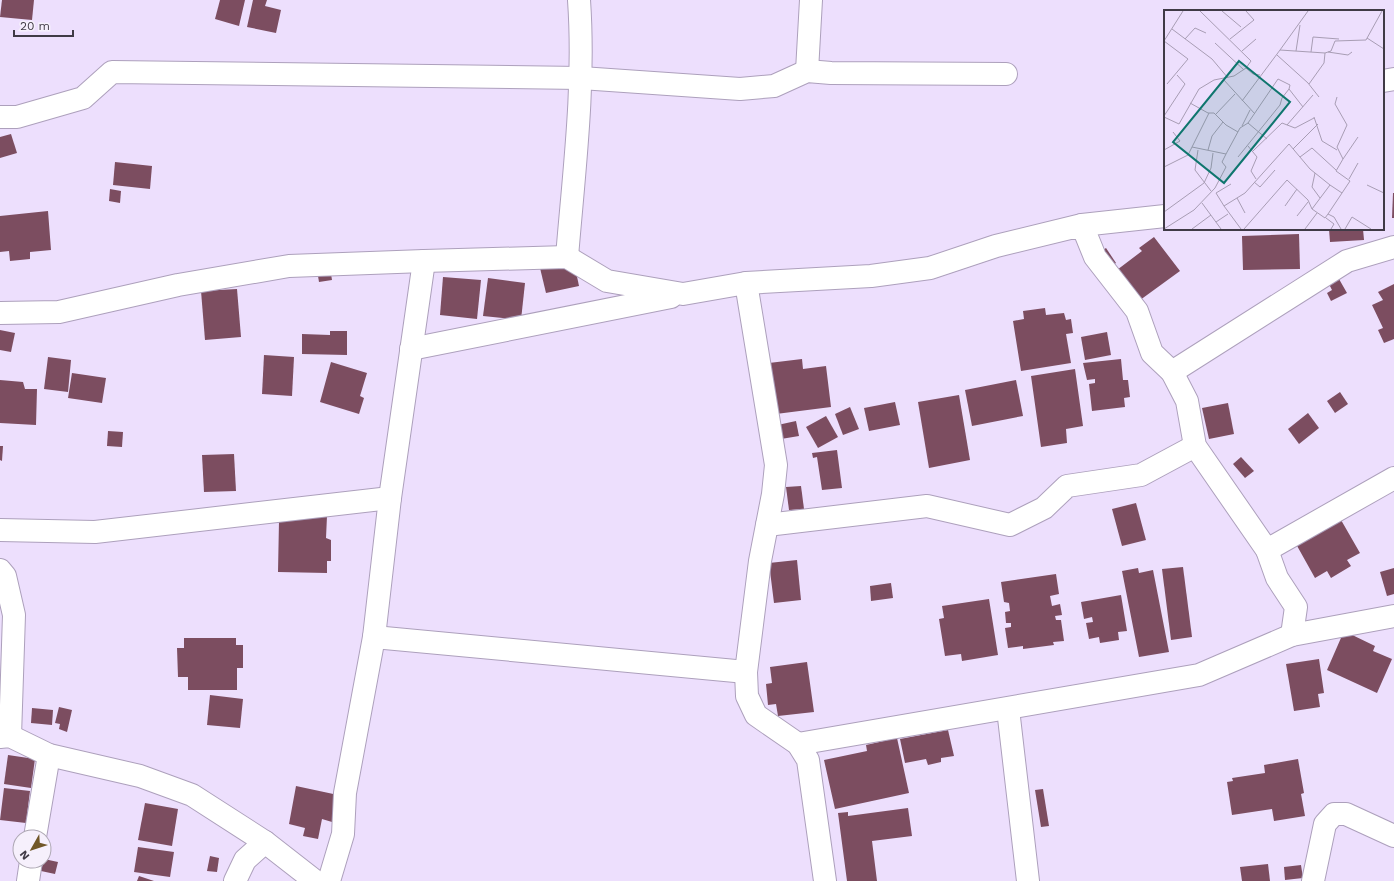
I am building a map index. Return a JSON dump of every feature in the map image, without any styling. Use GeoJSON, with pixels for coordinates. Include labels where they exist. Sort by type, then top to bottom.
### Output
{"type":"FeatureCollection","features":[{"type":"Feature","properties":{"kind":"street"},"geometry":{"type":"LineString","coordinates":[[567,257],[581,78],[582,44],[579,0]]}},
{"type":"Feature","properties":{"kind":"street"},"geometry":{"type":"LineString","coordinates":[[807,71],[811,0]]}},
{"type":"Feature","properties":{"kind":"street"},"geometry":{"type":"LineString","coordinates":[[0,117],[17,117],[83,98],[112,72],[581,78],[740,89],[774,86],[807,71],[831,73],[1006,74]]}},
{"type":"Feature","properties":{"kind":"street"},"geometry":{"type":"LineString","coordinates":[[1384,80],[1394,79]]}},
{"type":"Feature","properties":{"kind":"street"},"geometry":{"type":"LineString","coordinates":[[412,349],[683,294],[746,283],[871,276],[930,268],[996,246],[1082,225],[1164,216]]}},
{"type":"Feature","properties":{"kind":"street"},"geometry":{"type":"LineString","coordinates":[[1082,225],[1095,257],[1137,312],[1152,353],[1172,372],[1187,401],[1195,446],[1267,550],[1277,578],[1296,607],[1292,635]]}},
{"type":"Feature","properties":{"kind":"street"},"geometry":{"type":"LineString","coordinates":[[1172,372],[1347,261],[1394,247]]}},
{"type":"Feature","properties":{"kind":"street"},"geometry":{"type":"LineString","coordinates":[[0,313],[59,312],[178,285],[289,266],[424,260],[567,257],[607,281],[683,294]]}},
{"type":"Feature","properties":{"kind":"street"},"geometry":{"type":"LineString","coordinates":[[329,881],[343,834],[345,793],[374,637],[390,498],[424,260]]}},
{"type":"Feature","properties":{"kind":"street"},"geometry":{"type":"LineString","coordinates":[[746,283],[776,465],[773,494],[760,561],[746,672],[747,696],[756,715],[798,744],[808,760],[824,881]]}},
{"type":"Feature","properties":{"kind":"street"},"geometry":{"type":"LineString","coordinates":[[767,525],[927,506],[1010,525],[1044,508],[1067,486],[1141,475],[1195,446]]}},
{"type":"Feature","properties":{"kind":"street"},"geometry":{"type":"LineString","coordinates":[[1267,550],[1394,478]]}},
{"type":"Feature","properties":{"kind":"street"},"geometry":{"type":"LineString","coordinates":[[0,530],[95,532],[390,498]]}},
{"type":"Feature","properties":{"kind":"street"},"geometry":{"type":"LineString","coordinates":[[0,570],[5,576],[14,615],[5,736],[49,755],[140,776],[192,795],[265,842],[315,881]]}},
{"type":"Feature","properties":{"kind":"street"},"geometry":{"type":"LineString","coordinates":[[798,744],[1199,675],[1292,635],[1394,616]]}},
{"type":"Feature","properties":{"kind":"street"},"geometry":{"type":"LineString","coordinates":[[374,637],[746,672]]}},
{"type":"Feature","properties":{"kind":"street"},"geometry":{"type":"LineString","coordinates":[[1008,709],[1028,881]]}},
{"type":"Feature","properties":{"kind":"street"},"geometry":{"type":"LineString","coordinates":[[35,829],[49,755]]}},
{"type":"Feature","properties":{"kind":"street"},"geometry":{"type":"LineString","coordinates":[[1313,881],[1325,824],[1334,814],[1346,814],[1394,836]]}},
{"type":"Feature","properties":{"kind":"street"},"geometry":{"type":"LineString","coordinates":[[235,881],[245,860],[265,842]]}},
{"type":"Feature","properties":{"kind":"street"},"geometry":{"type":"LineString","coordinates":[[28,881],[30,869]]}},
{"type":"Feature","properties":{"kind":"building"},"geometry":{"type":"Polygon","coordinates":[[[2,0],[34,0],[32,20],[0,17],[2,0]]]}},
{"type":"Feature","properties":{"kind":"building"},"geometry":{"type":"Polygon","coordinates":[[[220,0],[245,0],[239,26],[215,19],[220,0]]]}},
{"type":"Feature","properties":{"kind":"building"},"geometry":{"type":"Polygon","coordinates":[[[253,0],[267,0],[265,6],[281,10],[276,33],[247,27],[253,0]]]}},
{"type":"Feature","properties":{"kind":"building"},"geometry":{"type":"Polygon","coordinates":[[[11,134],[17,153],[0,158],[0,137],[11,134]]]}},
{"type":"Feature","properties":{"kind":"building"},"geometry":{"type":"Polygon","coordinates":[[[115,162],[152,166],[150,189],[113,185],[115,162]]]}},
{"type":"Feature","properties":{"kind":"building"},"geometry":{"type":"Polygon","coordinates":[[[110,189],[121,191],[120,203],[109,201],[110,189]]]}},
{"type":"Feature","properties":{"kind":"building"},"geometry":{"type":"Polygon","coordinates":[[[1393,193],[1394,218],[1392,218],[1393,193]]]}},
{"type":"Feature","properties":{"kind":"building"},"geometry":{"type":"Polygon","coordinates":[[[48,211],[51,250],[30,252],[30,259],[10,261],[9,251],[0,252],[0,216],[48,211]]]}},
{"type":"Feature","properties":{"kind":"building"},"geometry":{"type":"Polygon","coordinates":[[[1329,230],[1363,230],[1364,240],[1330,242],[1329,230]]]}},
{"type":"Feature","properties":{"kind":"building"},"geometry":{"type":"Polygon","coordinates":[[[1299,234],[1300,269],[1243,270],[1242,236],[1299,234]]]}},
{"type":"Feature","properties":{"kind":"building"},"geometry":{"type":"Polygon","coordinates":[[[1154,237],[1180,271],[1136,303],[1113,273],[1142,251],[1139,248],[1154,237]]]}},
{"type":"Feature","properties":{"kind":"building"},"geometry":{"type":"Polygon","coordinates":[[[1106,248],[1116,263],[1107,269],[1097,254],[1106,248]]]}},
{"type":"Feature","properties":{"kind":"building"},"geometry":{"type":"Polygon","coordinates":[[[575,267],[579,286],[546,293],[540,268],[575,267]]]}},
{"type":"Feature","properties":{"kind":"building"},"geometry":{"type":"Polygon","coordinates":[[[330,268],[332,280],[319,282],[317,270],[330,268]]]}},
{"type":"Feature","properties":{"kind":"building"},"geometry":{"type":"Polygon","coordinates":[[[443,277],[481,280],[477,319],[440,315],[443,277]]]}},
{"type":"Feature","properties":{"kind":"building"},"geometry":{"type":"Polygon","coordinates":[[[488,278],[525,283],[521,320],[483,316],[488,278]]]}},
{"type":"Feature","properties":{"kind":"building"},"geometry":{"type":"Polygon","coordinates":[[[1339,279],[1347,293],[1331,301],[1327,293],[1332,290],[1329,284],[1339,279]]]}},
{"type":"Feature","properties":{"kind":"building"},"geometry":{"type":"Polygon","coordinates":[[[1394,284],[1394,339],[1384,343],[1378,330],[1383,328],[1372,305],[1383,300],[1378,292],[1394,284]]]}},
{"type":"Feature","properties":{"kind":"building"},"geometry":{"type":"Polygon","coordinates":[[[237,289],[241,337],[205,340],[201,291],[237,289]]]}},
{"type":"Feature","properties":{"kind":"building"},"geometry":{"type":"Polygon","coordinates":[[[1045,308],[1046,315],[1064,313],[1066,320],[1071,319],[1073,333],[1066,334],[1071,363],[1021,371],[1013,321],[1024,319],[1023,311],[1045,308]]]}},
{"type":"Feature","properties":{"kind":"building"},"geometry":{"type":"Polygon","coordinates":[[[0,330],[15,333],[11,352],[0,350],[0,330]]]}},
{"type":"Feature","properties":{"kind":"building"},"geometry":{"type":"Polygon","coordinates":[[[330,331],[347,331],[347,355],[302,354],[302,334],[330,335],[330,331]]]}},
{"type":"Feature","properties":{"kind":"building"},"geometry":{"type":"Polygon","coordinates":[[[1107,332],[1111,355],[1085,360],[1081,337],[1107,332]]]}},
{"type":"Feature","properties":{"kind":"building"},"geometry":{"type":"Polygon","coordinates":[[[264,355],[294,357],[292,396],[262,394],[264,355]]]}},
{"type":"Feature","properties":{"kind":"building"},"geometry":{"type":"Polygon","coordinates":[[[48,357],[71,360],[68,392],[44,389],[48,357]]]}},
{"type":"Feature","properties":{"kind":"building"},"geometry":{"type":"Polygon","coordinates":[[[802,359],[803,369],[826,366],[831,407],[776,414],[769,363],[802,359]]]}},
{"type":"Feature","properties":{"kind":"building"},"geometry":{"type":"Polygon","coordinates":[[[1121,359],[1123,380],[1128,380],[1130,397],[1124,398],[1125,407],[1092,411],[1089,384],[1095,383],[1095,379],[1087,380],[1083,363],[1121,359]]]}},
{"type":"Feature","properties":{"kind":"building"},"geometry":{"type":"Polygon","coordinates":[[[331,362],[367,373],[360,396],[364,398],[359,414],[320,402],[331,362]]]}},
{"type":"Feature","properties":{"kind":"building"},"geometry":{"type":"Polygon","coordinates":[[[1075,369],[1083,426],[1066,429],[1067,443],[1041,447],[1031,376],[1075,369]]]}},
{"type":"Feature","properties":{"kind":"building"},"geometry":{"type":"Polygon","coordinates":[[[72,373],[106,378],[102,403],[68,398],[72,373]]]}},
{"type":"Feature","properties":{"kind":"building"},"geometry":{"type":"Polygon","coordinates":[[[0,380],[23,382],[25,389],[37,389],[36,425],[0,423],[0,380]]]}},
{"type":"Feature","properties":{"kind":"building"},"geometry":{"type":"Polygon","coordinates":[[[1016,380],[1023,416],[972,426],[965,390],[1016,380]]]}},
{"type":"Feature","properties":{"kind":"building"},"geometry":{"type":"Polygon","coordinates":[[[1340,392],[1348,404],[1335,413],[1327,401],[1340,392]]]}},
{"type":"Feature","properties":{"kind":"building"},"geometry":{"type":"Polygon","coordinates":[[[959,395],[970,460],[929,468],[918,402],[959,395]]]}},
{"type":"Feature","properties":{"kind":"building"},"geometry":{"type":"Polygon","coordinates":[[[895,402],[900,425],[869,431],[864,408],[895,402]]]}},
{"type":"Feature","properties":{"kind":"building"},"geometry":{"type":"Polygon","coordinates":[[[1228,403],[1234,434],[1209,439],[1202,408],[1228,403]]]}},
{"type":"Feature","properties":{"kind":"building"},"geometry":{"type":"Polygon","coordinates":[[[850,407],[859,429],[843,435],[835,414],[850,407]]]}},
{"type":"Feature","properties":{"kind":"building"},"geometry":{"type":"Polygon","coordinates":[[[1308,413],[1319,428],[1299,444],[1288,429],[1308,413]]]}},
{"type":"Feature","properties":{"kind":"building"},"geometry":{"type":"Polygon","coordinates":[[[826,416],[838,437],[818,448],[806,427],[826,416]]]}},
{"type":"Feature","properties":{"kind":"building"},"geometry":{"type":"Polygon","coordinates":[[[796,421],[799,436],[775,440],[773,426],[796,421]]]}},
{"type":"Feature","properties":{"kind":"building"},"geometry":{"type":"Polygon","coordinates":[[[108,431],[123,432],[122,447],[107,446],[108,431]]]}},
{"type":"Feature","properties":{"kind":"building"},"geometry":{"type":"Polygon","coordinates":[[[0,446],[3,446],[2,461],[0,460],[0,446]]]}},
{"type":"Feature","properties":{"kind":"building"},"geometry":{"type":"Polygon","coordinates":[[[837,450],[842,488],[822,490],[817,457],[813,458],[812,453],[837,450]]]}},
{"type":"Feature","properties":{"kind":"building"},"geometry":{"type":"Polygon","coordinates":[[[234,454],[236,491],[204,492],[202,455],[234,454]]]}},
{"type":"Feature","properties":{"kind":"building"},"geometry":{"type":"Polygon","coordinates":[[[1241,457],[1254,471],[1245,478],[1233,464],[1241,457]]]}},
{"type":"Feature","properties":{"kind":"building"},"geometry":{"type":"Polygon","coordinates":[[[801,486],[804,509],[789,510],[786,487],[801,486]]]}},
{"type":"Feature","properties":{"kind":"building"},"geometry":{"type":"Polygon","coordinates":[[[1136,503],[1146,540],[1122,546],[1112,509],[1136,503]]]}},
{"type":"Feature","properties":{"kind":"building"},"geometry":{"type":"Polygon","coordinates":[[[1337,513],[1360,553],[1347,560],[1351,566],[1331,578],[1327,571],[1315,578],[1296,544],[1337,513]]]}},
{"type":"Feature","properties":{"kind":"building"},"geometry":{"type":"Polygon","coordinates":[[[289,515],[327,516],[326,538],[331,540],[331,561],[327,561],[327,573],[278,572],[279,521],[289,521],[289,515]]]}},
{"type":"Feature","properties":{"kind":"building"},"geometry":{"type":"Polygon","coordinates":[[[797,560],[801,600],[774,603],[769,563],[797,560]]]}},
{"type":"Feature","properties":{"kind":"building"},"geometry":{"type":"Polygon","coordinates":[[[1183,567],[1192,637],[1171,640],[1162,569],[1183,567]]]}},
{"type":"Feature","properties":{"kind":"building"},"geometry":{"type":"Polygon","coordinates":[[[1138,568],[1139,573],[1153,570],[1169,652],[1139,657],[1122,571],[1138,568]]]}},
{"type":"Feature","properties":{"kind":"building"},"geometry":{"type":"Polygon","coordinates":[[[1394,568],[1394,594],[1387,596],[1380,572],[1394,568]]]}},
{"type":"Feature","properties":{"kind":"building"},"geometry":{"type":"Polygon","coordinates":[[[1056,574],[1059,594],[1050,596],[1052,606],[1060,604],[1062,615],[1055,616],[1056,620],[1061,620],[1064,641],[1053,642],[1054,645],[1023,649],[1023,646],[1008,648],[1005,628],[1011,627],[1011,623],[1006,623],[1005,612],[1010,611],[1009,603],[1004,602],[1001,582],[1056,574]]]}},
{"type":"Feature","properties":{"kind":"building"},"geometry":{"type":"Polygon","coordinates":[[[891,583],[893,598],[871,601],[870,586],[891,583]]]}},
{"type":"Feature","properties":{"kind":"building"},"geometry":{"type":"Polygon","coordinates":[[[1121,595],[1127,631],[1118,632],[1119,640],[1100,643],[1099,637],[1089,639],[1086,623],[1093,622],[1092,617],[1084,619],[1081,602],[1121,595]]]}},
{"type":"Feature","properties":{"kind":"building"},"geometry":{"type":"Polygon","coordinates":[[[989,599],[998,655],[962,661],[961,654],[945,656],[939,619],[944,618],[942,606],[989,599]]]}},
{"type":"Feature","properties":{"kind":"building"},"geometry":{"type":"Polygon","coordinates":[[[1344,631],[1375,646],[1373,651],[1392,659],[1377,693],[1327,670],[1344,631]]]}},
{"type":"Feature","properties":{"kind":"building"},"geometry":{"type":"Polygon","coordinates":[[[184,638],[236,638],[236,645],[243,645],[243,668],[237,668],[237,690],[188,690],[188,677],[178,677],[177,648],[184,648],[184,638]]]}},
{"type":"Feature","properties":{"kind":"building"},"geometry":{"type":"Polygon","coordinates":[[[1319,659],[1324,693],[1318,694],[1320,707],[1294,711],[1286,664],[1319,659]]]}},
{"type":"Feature","properties":{"kind":"building"},"geometry":{"type":"Polygon","coordinates":[[[807,662],[814,712],[778,716],[776,704],[768,705],[766,684],[772,683],[770,667],[807,662]]]}},
{"type":"Feature","properties":{"kind":"building"},"geometry":{"type":"Polygon","coordinates":[[[210,695],[243,699],[240,728],[207,725],[210,695]]]}},
{"type":"Feature","properties":{"kind":"building"},"geometry":{"type":"Polygon","coordinates":[[[59,707],[72,710],[67,732],[59,729],[60,724],[55,723],[59,707]]]}},
{"type":"Feature","properties":{"kind":"building"},"geometry":{"type":"Polygon","coordinates":[[[32,708],[53,710],[52,725],[31,723],[32,708]]]}},
{"type":"Feature","properties":{"kind":"building"},"geometry":{"type":"Polygon","coordinates":[[[948,730],[954,756],[941,758],[941,762],[928,765],[926,759],[905,763],[900,739],[948,730]]]}},
{"type":"Feature","properties":{"kind":"building"},"geometry":{"type":"Polygon","coordinates":[[[897,738],[909,793],[835,809],[824,760],[867,751],[866,745],[897,738]]]}},
{"type":"Feature","properties":{"kind":"building"},"geometry":{"type":"Polygon","coordinates":[[[8,755],[35,759],[31,788],[4,784],[8,755]]]}},
{"type":"Feature","properties":{"kind":"building"},"geometry":{"type":"Polygon","coordinates":[[[1298,759],[1304,793],[1301,794],[1305,816],[1274,821],[1272,809],[1232,815],[1227,782],[1233,781],[1232,778],[1265,773],[1264,765],[1298,759]]]}},
{"type":"Feature","properties":{"kind":"building"},"geometry":{"type":"Polygon","coordinates":[[[296,786],[338,795],[332,822],[322,819],[318,839],[303,836],[305,828],[289,824],[296,786]]]}},
{"type":"Feature","properties":{"kind":"building"},"geometry":{"type":"Polygon","coordinates":[[[4,788],[30,791],[26,823],[0,820],[4,788]]]}},
{"type":"Feature","properties":{"kind":"building"},"geometry":{"type":"Polygon","coordinates":[[[1043,789],[1049,826],[1041,827],[1035,790],[1043,789]]]}},
{"type":"Feature","properties":{"kind":"building"},"geometry":{"type":"Polygon","coordinates":[[[145,803],[178,809],[172,846],[138,840],[145,803]]]}},
{"type":"Feature","properties":{"kind":"building"},"geometry":{"type":"Polygon","coordinates":[[[908,808],[912,836],[872,841],[877,881],[847,881],[838,813],[848,812],[848,816],[908,808]]]}},
{"type":"Feature","properties":{"kind":"building"},"geometry":{"type":"Polygon","coordinates":[[[138,847],[174,852],[170,877],[134,872],[138,847]]]}},
{"type":"Feature","properties":{"kind":"building"},"geometry":{"type":"Polygon","coordinates":[[[210,856],[219,858],[217,872],[207,871],[210,856]]]}},
{"type":"Feature","properties":{"kind":"building"},"geometry":{"type":"Polygon","coordinates":[[[52,861],[58,862],[55,874],[41,871],[42,869],[52,869],[52,861]]]}},
{"type":"Feature","properties":{"kind":"building"},"geometry":{"type":"Polygon","coordinates":[[[1268,864],[1270,881],[1242,881],[1240,867],[1268,864]]]}},
{"type":"Feature","properties":{"kind":"building"},"geometry":{"type":"Polygon","coordinates":[[[1301,865],[1303,878],[1285,880],[1284,867],[1301,865]]]}},
{"type":"Feature","properties":{"kind":"building"},"geometry":{"type":"Polygon","coordinates":[[[139,876],[154,881],[137,881],[139,876]]]}}]}
